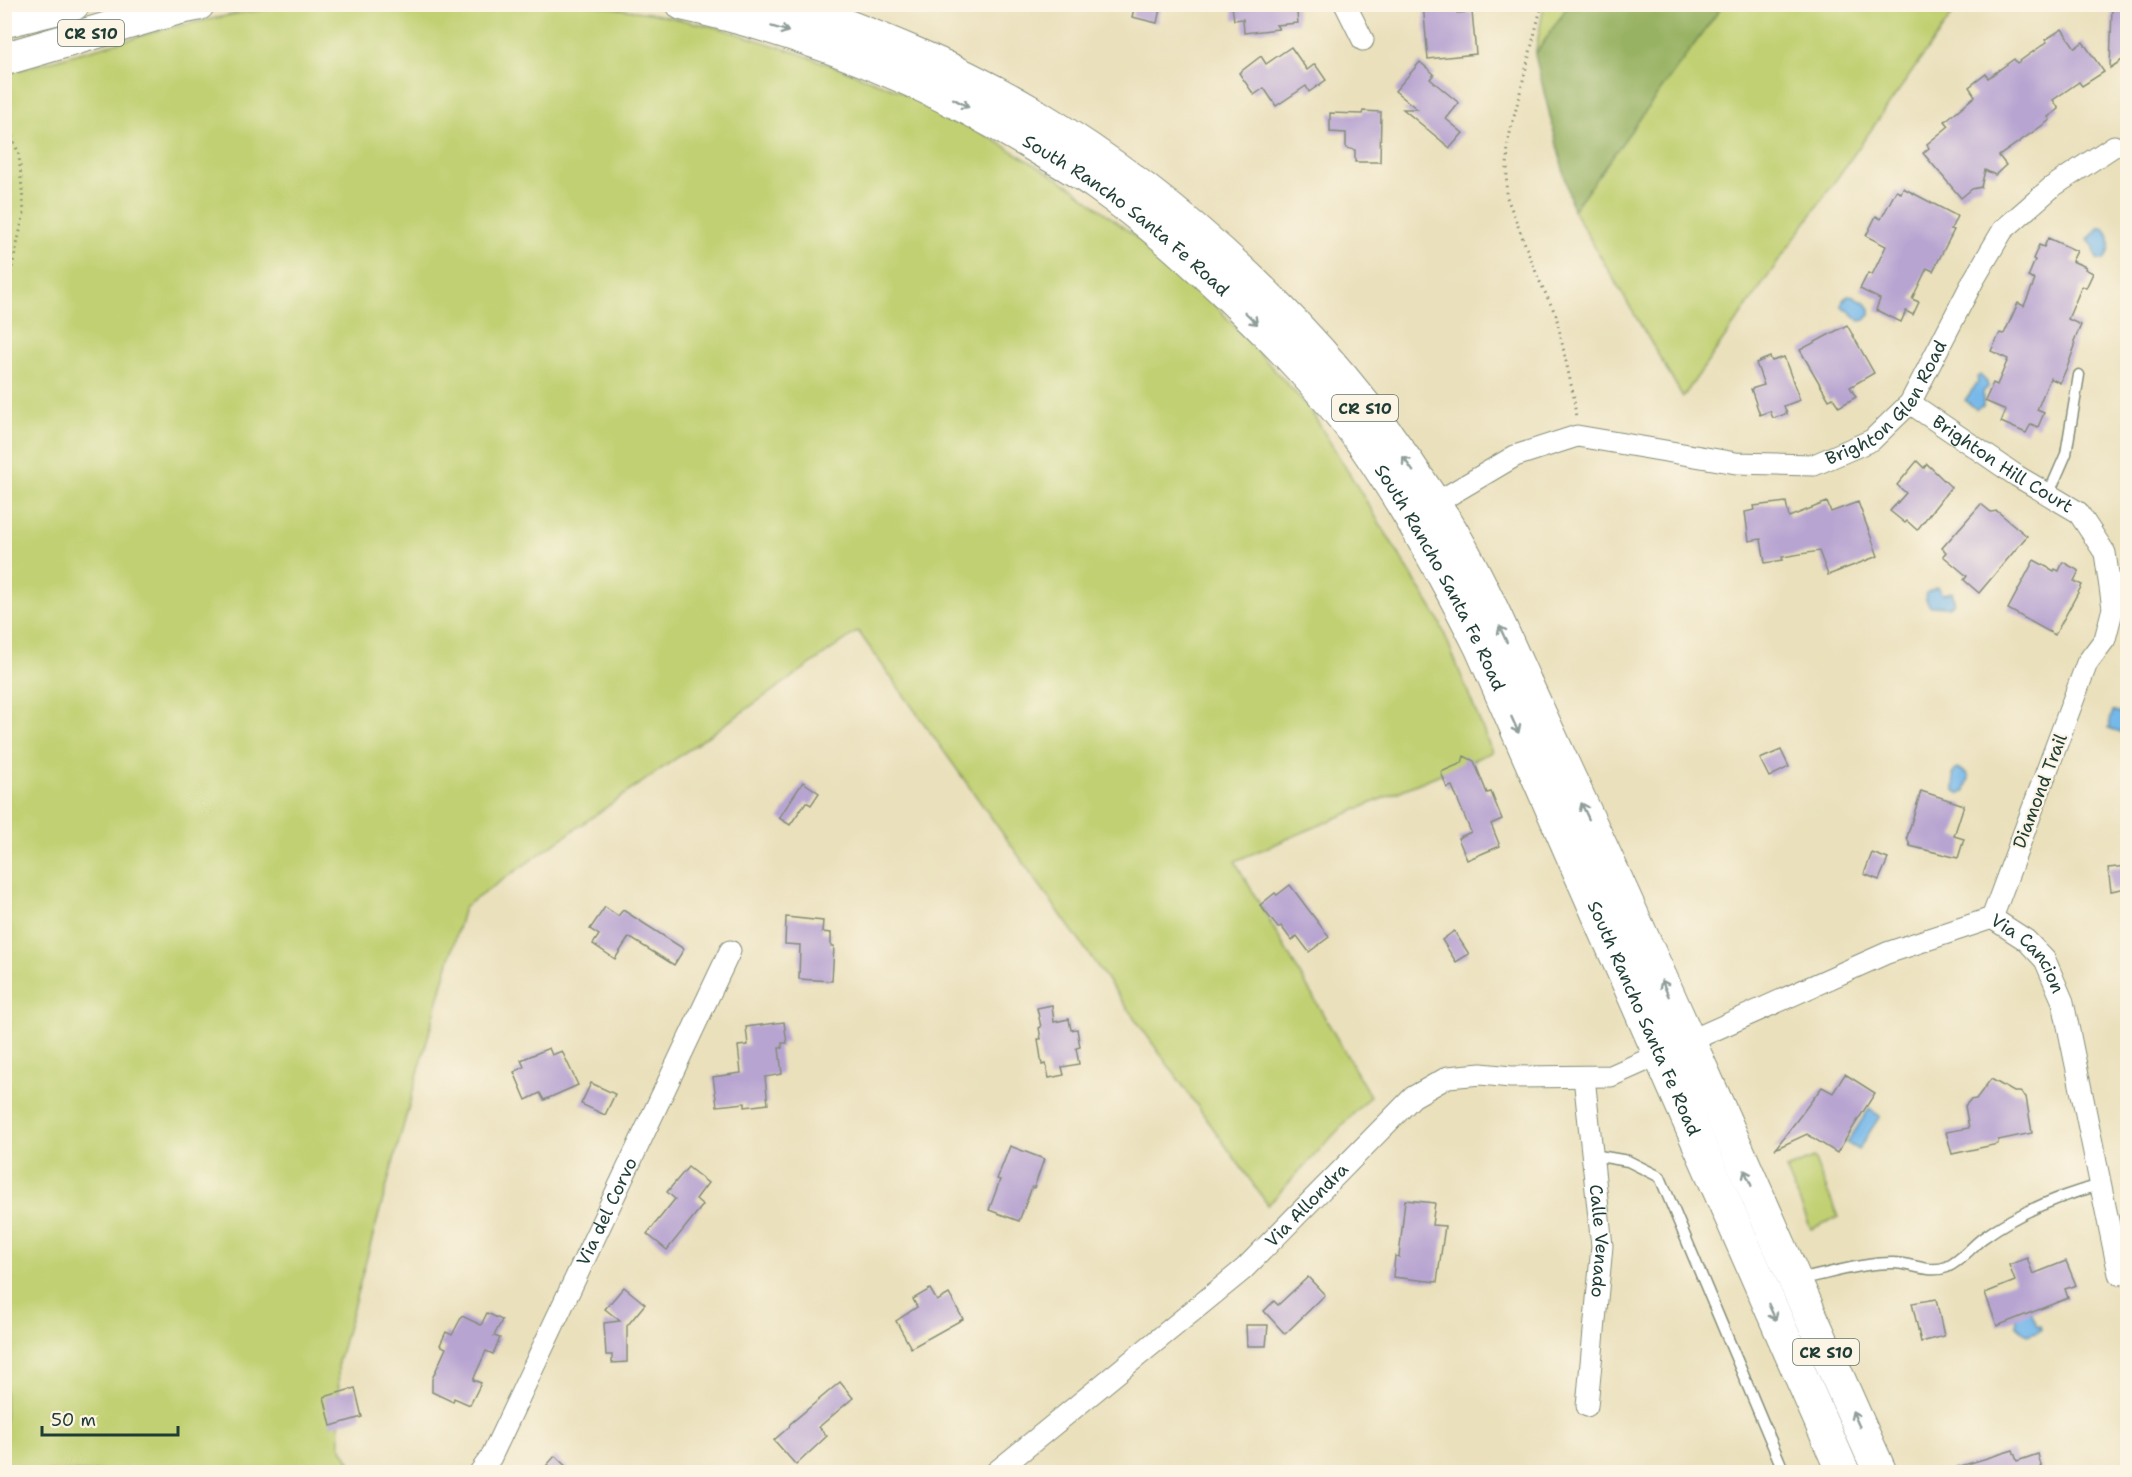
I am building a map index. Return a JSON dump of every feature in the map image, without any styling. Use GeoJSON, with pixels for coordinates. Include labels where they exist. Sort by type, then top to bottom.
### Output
{"type":"FeatureCollection","features":[{"type":"Feature","properties":{"kind":"main road","name":"CR S10"},"geometry":{"type":"LineString","coordinates":[[4,21],[42,14],[73,4]]}},
{"type":"Feature","properties":{"kind":"main road","name":"CR S10"},"geometry":{"type":"LineString","coordinates":[[4,58],[198,4]]}},
{"type":"Feature","properties":{"kind":"main road","name":"South Rancho Santa Fe Road"},"geometry":{"type":"LineString","coordinates":[[683,4],[823,43],[949,97],[1022,138],[1096,183],[1162,234],[1260,326],[1304,371],[1362,443],[1411,515],[1448,580],[1674,1048],[1794,1280],[1880,1473]]}},
{"type":"Feature","properties":{"kind":"main road","name":"South Rancho Santa Fe Road"},"geometry":{"type":"LineString","coordinates":[[788,4],[923,57],[978,84],[1030,112],[1101,158],[1170,207],[1243,272],[1324,358],[1385,433],[1434,504],[1485,595],[1674,1048],[1843,1473]]}},
{"type":"Feature","properties":{"kind":"street"},"geometry":{"type":"LineString","coordinates":[[1345,4],[1363,40]]}},
{"type":"Feature","properties":{"kind":"street","name":"Brighton Glen Road"},"geometry":{"type":"LineString","coordinates":[[1434,504],[1515,456],[1577,436],[1736,463],[1814,465],[1872,440],[1910,403],[1973,281],[2003,230],[2052,188],[2114,146]]}},
{"type":"Feature","properties":{"kind":"street","name":"Brighton Hill Court"},"geometry":{"type":"LineString","coordinates":[[1910,403],[2017,476],[2078,512],[2105,553],[2113,608],[2105,639],[2087,663]]}},
{"type":"Feature","properties":{"kind":"street","name":"Diamond Trail"},"geometry":{"type":"LineString","coordinates":[[1992,918],[2087,663]]}},
{"type":"Feature","properties":{"kind":"street","name":"Via Cancion"},"geometry":{"type":"LineString","coordinates":[[1674,1048],[1887,953],[1992,918],[2026,940],[2045,960],[2063,1002],[2119,1274]]}},
{"type":"Feature","properties":{"kind":"street","name":"Via del Corvo"},"geometry":{"type":"LineString","coordinates":[[480,1473],[491,1456],[730,951]]}},
{"type":"Feature","properties":{"kind":"street","name":"Via Allondra"},"geometry":{"type":"LineString","coordinates":[[996,1473],[1244,1269],[1413,1097],[1448,1077],[1481,1074],[1511,1077],[1611,1076],[1674,1048]]}},
{"type":"Feature","properties":{"kind":"street","name":"Calle Venado"},"geometry":{"type":"LineString","coordinates":[[1584,1077],[1602,1246],[1587,1406]]}},
{"type":"Feature","properties":{"kind":"lane"},"geometry":{"type":"LineString","coordinates":[[2049,494],[2066,454],[2079,375]]}},
{"type":"Feature","properties":{"kind":"lane"},"geometry":{"type":"LineString","coordinates":[[1593,1155],[1628,1161],[1660,1177],[1784,1473]]}},
{"type":"Feature","properties":{"kind":"lane"},"geometry":{"type":"LineString","coordinates":[[1794,1280],[1893,1263],[1924,1269],[1947,1267],[1982,1239],[2025,1212],[2050,1200],[2100,1185]]}},
{"type":"Feature","properties":{"kind":"path"},"geometry":{"type":"LineString","coordinates":[[1542,4],[1508,141],[1506,195],[1539,280],[1556,315],[1574,398],[1577,436]]}},
{"type":"Feature","properties":{"kind":"path"},"geometry":{"type":"LineString","coordinates":[[4,114],[19,155],[24,213],[4,303]]}},
{"type":"Feature","properties":{"kind":"green space"},"geometry":{"type":"Polygon","coordinates":[[[304,4],[585,4],[650,13],[719,28],[795,52],[916,97],[981,132],[1072,187],[1197,285],[1309,408],[1438,618],[1492,752],[1235,861],[1370,1096],[1268,1205],[858,631],[464,907],[338,1362],[340,1445],[356,1472],[5,1472],[5,74],[169,28],[235,14],[304,4]]]}},
{"type":"Feature","properties":{"kind":"green space"},"geometry":{"type":"Polygon","coordinates":[[[1569,4],[1723,5],[1573,210],[1535,55],[1569,4]]]}},
{"type":"Feature","properties":{"kind":"green space"},"geometry":{"type":"Polygon","coordinates":[[[1544,5],[1569,5],[1535,55],[1544,5]]]}},
{"type":"Feature","properties":{"kind":"green space"},"geometry":{"type":"Polygon","coordinates":[[[1723,5],[1959,5],[1683,397],[1573,210],[1723,5]]]}},
{"type":"Feature","properties":{"kind":"green space"},"geometry":{"type":"Polygon","coordinates":[[[1814,1158],[1838,1217],[1811,1229],[1786,1169],[1814,1158]]]}},
{"type":"Feature","properties":{"kind":"water"},"geometry":{"type":"Polygon","coordinates":[[[2098,228],[2106,231],[2109,239],[2109,248],[2104,260],[2098,260],[2094,247],[2088,240],[2098,228]]]}},
{"type":"Feature","properties":{"kind":"water"},"geometry":{"type":"Polygon","coordinates":[[[1849,295],[1865,302],[1870,309],[1870,315],[1865,320],[1860,321],[1842,306],[1843,300],[1849,295]]]}},
{"type":"Feature","properties":{"kind":"water"},"geometry":{"type":"Polygon","coordinates":[[[1980,375],[1987,382],[1988,387],[1983,392],[1983,406],[1976,409],[1965,400],[1978,382],[1977,377],[1980,375]]]}},
{"type":"Feature","properties":{"kind":"water"},"geometry":{"type":"Polygon","coordinates":[[[1937,587],[1942,594],[1952,592],[1953,604],[1948,607],[1930,606],[1926,600],[1926,593],[1937,587]]]}},
{"type":"Feature","properties":{"kind":"water"},"geometry":{"type":"Polygon","coordinates":[[[2113,711],[2127,714],[2127,734],[2108,728],[2113,711]]]}},
{"type":"Feature","properties":{"kind":"water"},"geometry":{"type":"Polygon","coordinates":[[[1957,768],[1969,778],[1965,791],[1961,794],[1954,790],[1953,772],[1957,768]]]}},
{"type":"Feature","properties":{"kind":"water"},"geometry":{"type":"Polygon","coordinates":[[[1869,1109],[1880,1116],[1858,1150],[1847,1143],[1869,1109]]]}},
{"type":"Feature","properties":{"kind":"water"},"geometry":{"type":"Polygon","coordinates":[[[2028,1303],[2037,1326],[2040,1325],[2041,1330],[2027,1335],[2016,1325],[2015,1308],[2028,1303]]]}},
{"type":"Feature","properties":{"kind":"building"},"geometry":{"type":"Polygon","coordinates":[[[1135,4],[1161,4],[1157,23],[1132,17],[1135,4]]]}},
{"type":"Feature","properties":{"kind":"building"},"geometry":{"type":"Polygon","coordinates":[[[1296,4],[1298,23],[1276,25],[1279,29],[1244,33],[1243,19],[1234,20],[1232,6],[1296,4]]]}},
{"type":"Feature","properties":{"kind":"building"},"geometry":{"type":"Polygon","coordinates":[[[1423,4],[1456,4],[1457,13],[1472,12],[1476,54],[1428,59],[1423,4]]]}},
{"type":"Feature","properties":{"kind":"building"},"geometry":{"type":"Polygon","coordinates":[[[2112,7],[2127,7],[2127,57],[2110,68],[2112,7]]]}},
{"type":"Feature","properties":{"kind":"building"},"geometry":{"type":"Polygon","coordinates":[[[2062,29],[2075,48],[2083,42],[2104,72],[2082,86],[2079,82],[2053,100],[2059,109],[2048,117],[2050,120],[1999,156],[2006,165],[1995,175],[1985,170],[1981,187],[1972,189],[1961,198],[1923,153],[1929,148],[1927,144],[1949,126],[1945,121],[1975,96],[1969,87],[1986,74],[1988,78],[2014,59],[2017,63],[2062,29]]]}},
{"type":"Feature","properties":{"kind":"building"},"geometry":{"type":"Polygon","coordinates":[[[1291,47],[1307,70],[1315,64],[1326,80],[1309,92],[1306,86],[1276,106],[1264,88],[1254,95],[1239,73],[1261,56],[1266,64],[1291,47]]]}},
{"type":"Feature","properties":{"kind":"building"},"geometry":{"type":"Polygon","coordinates":[[[1420,62],[1434,74],[1430,79],[1459,103],[1446,119],[1463,133],[1450,148],[1403,109],[1417,109],[1395,91],[1420,62]]]}},
{"type":"Feature","properties":{"kind":"building"},"geometry":{"type":"Polygon","coordinates":[[[1363,111],[1381,112],[1380,162],[1355,162],[1355,150],[1346,148],[1346,133],[1330,132],[1330,113],[1362,114],[1363,111]]]}},
{"type":"Feature","properties":{"kind":"building"},"geometry":{"type":"Polygon","coordinates":[[[1903,188],[1957,216],[1951,229],[1954,230],[1933,271],[1927,268],[1912,299],[1919,302],[1913,315],[1906,311],[1901,322],[1876,310],[1880,299],[1860,289],[1868,273],[1872,275],[1886,246],[1866,236],[1876,216],[1881,219],[1896,191],[1901,193],[1903,188]]]}},
{"type":"Feature","properties":{"kind":"building"},"geometry":{"type":"Polygon","coordinates":[[[2048,238],[2077,251],[2072,261],[2093,273],[2086,288],[2082,286],[2068,319],[2081,325],[2068,365],[2060,383],[2050,378],[2037,410],[2044,413],[2038,427],[2031,424],[2026,433],[2001,422],[2006,410],[1985,401],[1993,383],[1997,385],[2008,359],[1991,351],[2000,333],[2004,334],[2018,303],[2024,306],[2035,280],[2028,277],[2035,260],[2033,259],[2039,245],[2044,247],[2048,238]]]}},
{"type":"Feature","properties":{"kind":"building"},"geometry":{"type":"Polygon","coordinates":[[[1847,325],[1874,373],[1850,387],[1856,397],[1839,407],[1833,398],[1829,400],[1800,350],[1847,325]]]}},
{"type":"Feature","properties":{"kind":"building"},"geometry":{"type":"Polygon","coordinates":[[[1770,357],[1772,361],[1784,357],[1800,400],[1784,406],[1787,414],[1773,418],[1770,411],[1760,415],[1751,389],[1764,385],[1756,363],[1770,357]]]}},
{"type":"Feature","properties":{"kind":"building"},"geometry":{"type":"Polygon","coordinates":[[[1917,461],[1924,468],[1927,464],[1951,487],[1917,530],[1890,511],[1906,493],[1897,485],[1917,461]]]}},
{"type":"Feature","properties":{"kind":"building"},"geometry":{"type":"Polygon","coordinates":[[[1786,502],[1789,517],[1827,502],[1831,512],[1858,502],[1878,556],[1828,575],[1819,551],[1782,557],[1783,560],[1765,563],[1761,539],[1749,541],[1745,512],[1755,510],[1754,506],[1786,502]]]}},
{"type":"Feature","properties":{"kind":"building"},"geometry":{"type":"Polygon","coordinates":[[[1981,504],[1991,512],[1997,511],[2027,536],[1979,593],[1964,580],[1967,576],[1943,556],[1946,552],[1942,548],[1981,504]]]}},
{"type":"Feature","properties":{"kind":"building"},"geometry":{"type":"Polygon","coordinates":[[[2034,560],[2054,571],[2055,569],[2059,571],[2063,562],[2079,571],[2074,581],[2082,585],[2055,635],[2008,609],[2034,560]]]}},
{"type":"Feature","properties":{"kind":"building"},"geometry":{"type":"Polygon","coordinates":[[[1781,750],[1789,767],[1769,777],[1760,759],[1781,750]]]}},
{"type":"Feature","properties":{"kind":"building"},"geometry":{"type":"Polygon","coordinates":[[[1464,756],[1474,761],[1487,793],[1491,792],[1502,819],[1491,824],[1500,846],[1467,860],[1458,838],[1471,832],[1452,786],[1447,788],[1441,772],[1462,763],[1464,756]]]}},
{"type":"Feature","properties":{"kind":"building"},"geometry":{"type":"Polygon","coordinates":[[[803,782],[819,793],[811,805],[806,802],[790,825],[779,818],[803,782]]]}},
{"type":"Feature","properties":{"kind":"building"},"geometry":{"type":"Polygon","coordinates":[[[1921,791],[1964,805],[1954,836],[1964,839],[1958,858],[1910,846],[1907,837],[1921,791]]]}},
{"type":"Feature","properties":{"kind":"building"},"geometry":{"type":"Polygon","coordinates":[[[1872,853],[1888,859],[1879,880],[1864,874],[1872,853]]]}},
{"type":"Feature","properties":{"kind":"building"},"geometry":{"type":"Polygon","coordinates":[[[2127,866],[2127,888],[2111,891],[2108,868],[2127,866]]]}},
{"type":"Feature","properties":{"kind":"building"},"geometry":{"type":"Polygon","coordinates":[[[1290,885],[1329,937],[1309,952],[1297,936],[1292,941],[1281,926],[1278,928],[1260,905],[1290,885]]]}},
{"type":"Feature","properties":{"kind":"building"},"geometry":{"type":"Polygon","coordinates":[[[605,907],[618,916],[623,910],[684,949],[674,965],[629,937],[615,959],[593,944],[599,935],[590,929],[605,907]]]}},
{"type":"Feature","properties":{"kind":"building"},"geometry":{"type":"Polygon","coordinates":[[[786,917],[823,921],[822,932],[831,933],[831,946],[834,946],[832,981],[799,979],[800,945],[785,944],[786,917]]]}},
{"type":"Feature","properties":{"kind":"building"},"geometry":{"type":"Polygon","coordinates":[[[1454,931],[1469,954],[1456,962],[1442,940],[1454,931]]]}},
{"type":"Feature","properties":{"kind":"building"},"geometry":{"type":"Polygon","coordinates":[[[1052,1005],[1054,1022],[1069,1019],[1071,1030],[1077,1029],[1080,1047],[1076,1048],[1079,1064],[1062,1067],[1064,1075],[1049,1078],[1046,1064],[1042,1065],[1038,1039],[1041,1039],[1039,1028],[1041,1027],[1037,1008],[1052,1005]]]}},
{"type":"Feature","properties":{"kind":"building"},"geometry":{"type":"Polygon","coordinates":[[[784,1022],[787,1043],[782,1043],[782,1048],[779,1048],[782,1074],[765,1077],[768,1104],[745,1107],[745,1103],[717,1106],[713,1077],[741,1073],[738,1046],[748,1045],[746,1027],[784,1022]]]}},
{"type":"Feature","properties":{"kind":"building"},"geometry":{"type":"Polygon","coordinates":[[[549,1048],[552,1055],[562,1051],[578,1085],[544,1100],[540,1093],[526,1100],[514,1072],[524,1067],[521,1060],[549,1048]]]}},
{"type":"Feature","properties":{"kind":"building"},"geometry":{"type":"Polygon","coordinates":[[[1845,1074],[1875,1093],[1837,1153],[1807,1134],[1775,1149],[1822,1087],[1833,1093],[1845,1074]]]}},
{"type":"Feature","properties":{"kind":"building"},"geometry":{"type":"Polygon","coordinates":[[[1991,1079],[2026,1097],[2032,1133],[1998,1140],[1998,1144],[1952,1154],[1946,1132],[1969,1128],[1965,1106],[1970,1100],[1976,1099],[1991,1079]]]}},
{"type":"Feature","properties":{"kind":"building"},"geometry":{"type":"Polygon","coordinates":[[[591,1083],[615,1094],[605,1115],[581,1104],[591,1083]]]}},
{"type":"Feature","properties":{"kind":"building"},"geometry":{"type":"Polygon","coordinates":[[[1010,1146],[1044,1159],[1019,1221],[989,1210],[1000,1180],[997,1179],[1010,1146]]]}},
{"type":"Feature","properties":{"kind":"building"},"geometry":{"type":"Polygon","coordinates":[[[688,1167],[708,1183],[696,1199],[703,1205],[667,1250],[647,1234],[675,1199],[667,1192],[688,1167]]]}},
{"type":"Feature","properties":{"kind":"building"},"geometry":{"type":"Polygon","coordinates":[[[1405,1200],[1435,1203],[1432,1225],[1445,1226],[1437,1282],[1393,1277],[1395,1256],[1399,1257],[1405,1200]]]}},
{"type":"Feature","properties":{"kind":"building"},"geometry":{"type":"Polygon","coordinates":[[[2027,1258],[2033,1274],[2066,1261],[2076,1285],[2065,1289],[2068,1298],[1997,1326],[1985,1293],[2015,1281],[2009,1265],[2027,1258]]]}},
{"type":"Feature","properties":{"kind":"building"},"geometry":{"type":"Polygon","coordinates":[[[1308,1277],[1325,1295],[1285,1334],[1264,1311],[1274,1301],[1278,1305],[1308,1277]]]}},
{"type":"Feature","properties":{"kind":"building"},"geometry":{"type":"Polygon","coordinates":[[[624,1287],[645,1304],[627,1326],[627,1362],[612,1363],[612,1355],[606,1355],[604,1323],[620,1321],[605,1309],[624,1287]]]}},
{"type":"Feature","properties":{"kind":"building"},"geometry":{"type":"Polygon","coordinates":[[[930,1289],[937,1301],[949,1294],[963,1319],[911,1348],[896,1321],[917,1307],[913,1299],[930,1289]]]}},
{"type":"Feature","properties":{"kind":"building"},"geometry":{"type":"Polygon","coordinates":[[[1936,1299],[1944,1336],[1921,1342],[1912,1303],[1936,1299]]]}},
{"type":"Feature","properties":{"kind":"building"},"geometry":{"type":"Polygon","coordinates":[[[487,1313],[502,1320],[494,1336],[500,1338],[493,1354],[486,1351],[473,1380],[481,1383],[470,1405],[454,1398],[453,1402],[432,1392],[432,1379],[446,1348],[440,1345],[446,1332],[452,1335],[462,1316],[481,1325],[487,1313]]]}},
{"type":"Feature","properties":{"kind":"building"},"geometry":{"type":"Polygon","coordinates":[[[1246,1325],[1268,1325],[1266,1346],[1247,1346],[1246,1325]]]}},
{"type":"Feature","properties":{"kind":"building"},"geometry":{"type":"Polygon","coordinates":[[[840,1382],[853,1398],[819,1427],[827,1436],[796,1465],[774,1440],[840,1382]]]}},
{"type":"Feature","properties":{"kind":"building"},"geometry":{"type":"Polygon","coordinates":[[[355,1388],[362,1417],[331,1426],[324,1397],[355,1388]]]}},
{"type":"Feature","properties":{"kind":"building"},"geometry":{"type":"Polygon","coordinates":[[[2013,1450],[2017,1461],[2038,1454],[2043,1473],[1951,1473],[1951,1469],[2013,1450]]]}},
{"type":"Feature","properties":{"kind":"building"},"geometry":{"type":"Polygon","coordinates":[[[555,1456],[573,1473],[540,1473],[555,1456]]]}}]}
